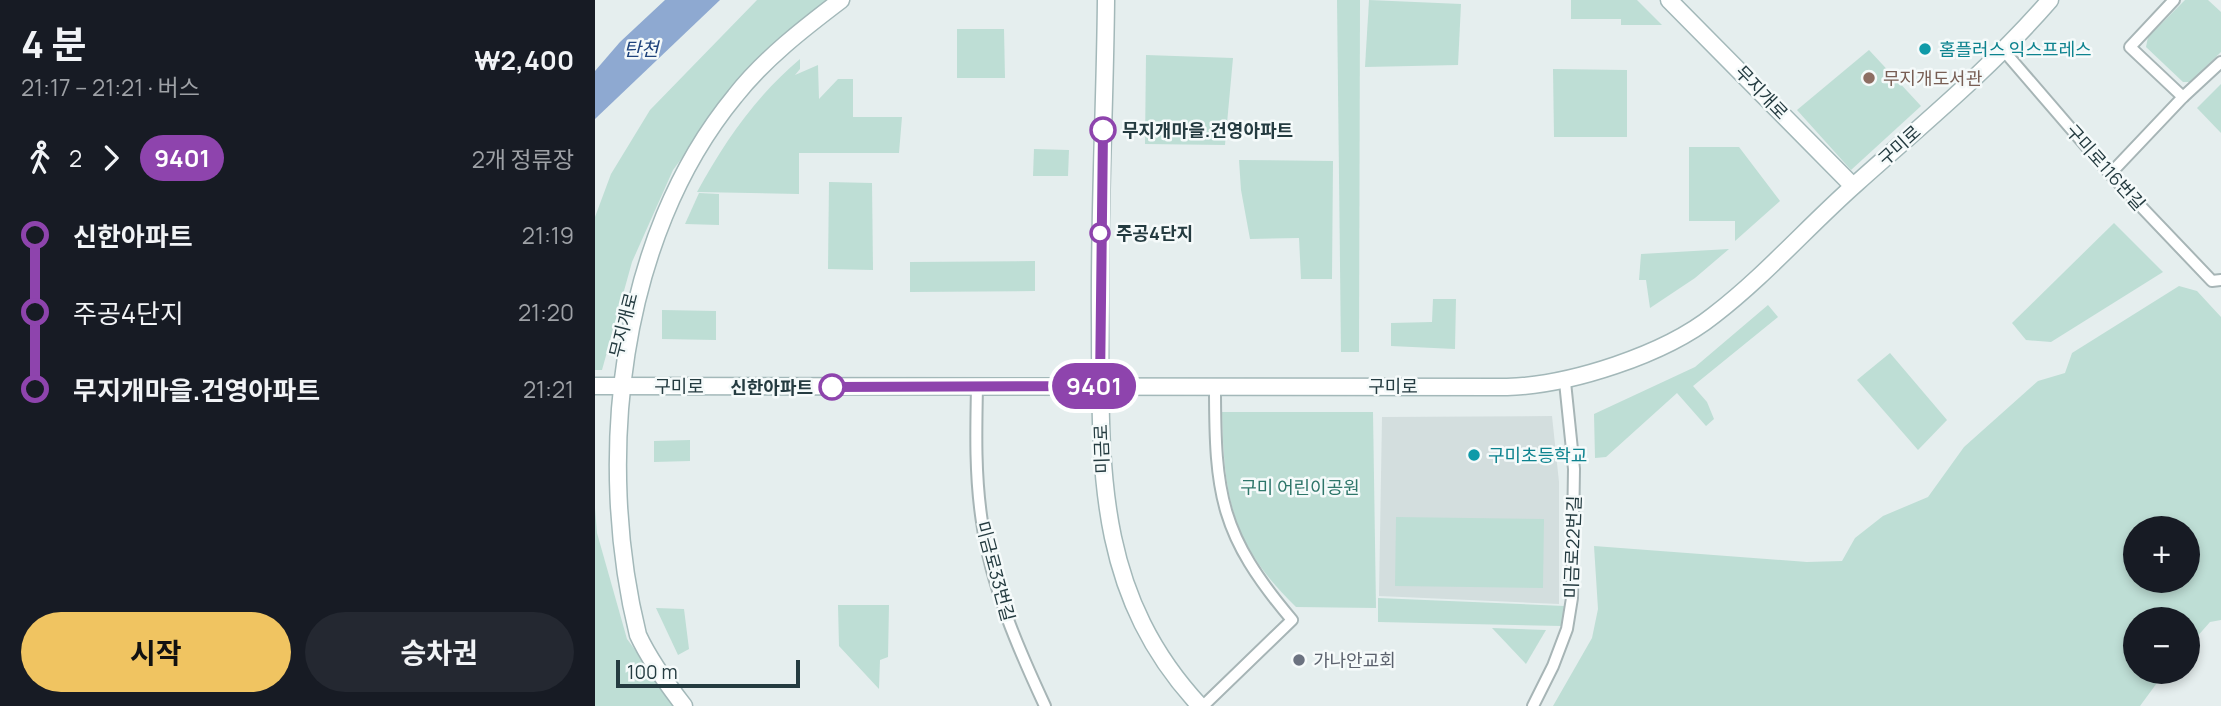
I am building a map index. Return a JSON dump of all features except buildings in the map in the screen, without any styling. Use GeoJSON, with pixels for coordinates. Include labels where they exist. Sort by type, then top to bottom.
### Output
{"type":"FeatureCollection","features":[{"type":"Feature","properties":{"kind":"street","name":"무지개로"},"geometry":{"type":"LineString","coordinates":[[684,706],[656,667],[638,635],[617,574],[603,477],[602,386],[640,264],[678,177],[712,124],[752,76],[841,0]]}},
{"type":"Feature","properties":{"kind":"street","name":"미금로"},"geometry":{"type":"LineString","coordinates":[[1106,0],[1100,386],[1103,486],[1115,547],[1151,642],[1177,681],[1201,706]]}},
{"type":"Feature","properties":{"kind":"street","name":"무지개로"},"geometry":{"type":"LineString","coordinates":[[1669,0],[1853,186]]}},
{"type":"Feature","properties":{"kind":"street","name":"구미로"},"geometry":{"type":"LineString","coordinates":[[602,386],[1507,387],[1565,382],[1653,349],[1712,317],[2004,51],[2050,0]]}},
{"type":"Feature","properties":{"kind":"street"},"geometry":{"type":"LineString","coordinates":[[2174,0],[2130,47],[2183,97]]}},
{"type":"Feature","properties":{"kind":"street","name":"구미로116번길"},"geometry":{"type":"LineString","coordinates":[[2004,51],[2111,174],[2217,280],[2221,290]]}},
{"type":"Feature","properties":{"kind":"street"},"geometry":{"type":"LineString","coordinates":[[2111,174],[2183,97],[2221,62]]}},
{"type":"Feature","properties":{"kind":"street","name":"미금로22번길"},"geometry":{"type":"LineString","coordinates":[[1533,706],[1553,666],[1567,629],[1571,598],[1574,469],[1565,382]]}},
{"type":"Feature","properties":{"kind":"street","name":"미금로33번길"},"geometry":{"type":"LineString","coordinates":[[977,387],[978,475],[985,541],[1017,642],[1045,706]]}},
{"type":"Feature","properties":{"kind":"street"},"geometry":{"type":"LineString","coordinates":[[1201,706],[1292,620],[1247,559],[1221,501],[1216,456],[1215,387]]}},
{"type":"Feature","properties":{"kind":"shaded area"},"geometry":{"type":"Polygon","coordinates":[[[1552,416],[1559,482],[1559,604],[1379,596],[1382,417],[1552,416]]]}},
{"type":"Feature","properties":{"kind":"green space"},"geometry":{"type":"Polygon","coordinates":[[[757,0],[832,0],[749,68],[673,170],[632,262],[602,370],[595,370],[595,217],[611,174],[650,110],[757,0]]]}},
{"type":"Feature","properties":{"kind":"green space"},"geometry":{"type":"Polygon","coordinates":[[[1337,0],[1360,0],[1359,352],[1341,352],[1337,0]]]}},
{"type":"Feature","properties":{"kind":"green space"},"geometry":{"type":"Polygon","coordinates":[[[1369,0],[1461,4],[1458,65],[1365,67],[1369,0]]]}},
{"type":"Feature","properties":{"kind":"green space"},"geometry":{"type":"Polygon","coordinates":[[[1571,0],[1637,0],[1662,25],[1621,25],[1621,19],[1571,19],[1571,0]]]}},
{"type":"Feature","properties":{"kind":"green space"},"geometry":{"type":"Polygon","coordinates":[[[2185,0],[2208,0],[2221,12],[2221,52],[2190,82],[2183,82],[2146,47],[2148,37],[2185,0]]]}},
{"type":"Feature","properties":{"kind":"green space"},"geometry":{"type":"Polygon","coordinates":[[[957,29],[1004,29],[1005,78],[957,78],[957,29]]]}},
{"type":"Feature","properties":{"kind":"green space"},"geometry":{"type":"Polygon","coordinates":[[[1869,50],[1921,106],[1851,170],[1797,110],[1869,50]]]}},
{"type":"Feature","properties":{"kind":"green space"},"geometry":{"type":"Polygon","coordinates":[[[1146,55],[1233,58],[1225,145],[1145,144],[1146,55]]]}},
{"type":"Feature","properties":{"kind":"green space"},"geometry":{"type":"Polygon","coordinates":[[[800,59],[800,69],[795,75],[818,65],[819,99],[838,79],[853,79],[853,117],[902,117],[899,153],[799,153],[799,194],[697,192],[755,104],[800,59]]]}},
{"type":"Feature","properties":{"kind":"green space"},"geometry":{"type":"Polygon","coordinates":[[[1553,69],[1627,70],[1627,137],[1554,137],[1553,69]]]}},
{"type":"Feature","properties":{"kind":"green space"},"geometry":{"type":"Polygon","coordinates":[[[2221,84],[2221,133],[2197,108],[2221,84]]]}},
{"type":"Feature","properties":{"kind":"green space"},"geometry":{"type":"Polygon","coordinates":[[[1689,147],[1739,147],[1780,201],[1735,241],[1735,221],[1689,221],[1689,147]]]}},
{"type":"Feature","properties":{"kind":"green space"},"geometry":{"type":"Polygon","coordinates":[[[1034,149],[1069,150],[1068,176],[1033,176],[1034,149]]]}},
{"type":"Feature","properties":{"kind":"green space"},"geometry":{"type":"Polygon","coordinates":[[[1239,160],[1333,161],[1332,279],[1301,279],[1299,238],[1250,239],[1241,190],[1239,160]]]}},
{"type":"Feature","properties":{"kind":"green space"},"geometry":{"type":"Polygon","coordinates":[[[829,182],[872,183],[873,270],[828,269],[829,182]]]}},
{"type":"Feature","properties":{"kind":"green space"},"geometry":{"type":"Polygon","coordinates":[[[699,193],[719,194],[719,225],[685,224],[699,193]]]}},
{"type":"Feature","properties":{"kind":"green space"},"geometry":{"type":"Polygon","coordinates":[[[2114,223],[2163,272],[2051,342],[2026,340],[2012,323],[2114,223]]]}},
{"type":"Feature","properties":{"kind":"green space"},"geometry":{"type":"Polygon","coordinates":[[[1729,249],[1695,278],[1650,308],[1646,280],[1639,280],[1641,254],[1729,249]]]}},
{"type":"Feature","properties":{"kind":"green space"},"geometry":{"type":"Polygon","coordinates":[[[1035,261],[1035,291],[910,292],[910,262],[1035,261]]]}},
{"type":"Feature","properties":{"kind":"green space"},"geometry":{"type":"Polygon","coordinates":[[[2179,286],[2197,291],[2221,317],[2221,620],[2210,622],[2200,633],[2200,607],[2123,607],[2123,684],[2156,684],[2140,706],[1553,706],[1592,638],[1598,609],[1594,546],[1807,562],[1842,561],[1855,538],[1883,516],[1928,497],[1964,447],[2038,381],[2065,373],[2072,353],[2179,286]]]}},
{"type":"Feature","properties":{"kind":"green space"},"geometry":{"type":"Polygon","coordinates":[[[1433,299],[1456,299],[1455,349],[1391,346],[1391,323],[1432,322],[1433,299]]]}},
{"type":"Feature","properties":{"kind":"green space"},"geometry":{"type":"Polygon","coordinates":[[[1768,305],[1778,317],[1693,386],[1707,402],[1714,419],[1706,426],[1677,393],[1606,457],[1595,458],[1594,414],[1695,367],[1768,305]]]}},
{"type":"Feature","properties":{"kind":"green space"},"geometry":{"type":"Polygon","coordinates":[[[662,310],[716,311],[716,340],[662,339],[662,310]]]}},
{"type":"Feature","properties":{"kind":"green space"},"geometry":{"type":"Polygon","coordinates":[[[1890,353],[1947,420],[1918,450],[1857,380],[1890,353]]]}},
{"type":"Feature","properties":{"kind":"green space","name":"구미 어린이공원"},"geometry":{"type":"Polygon","coordinates":[[[1222,412],[1373,412],[1376,608],[1296,607],[1274,584],[1257,562],[1235,518],[1225,470],[1222,412]]]}},
{"type":"Feature","properties":{"kind":"green space"},"geometry":{"type":"Polygon","coordinates":[[[690,440],[690,461],[654,462],[654,441],[690,440]]]}},
{"type":"Feature","properties":{"kind":"green space"},"geometry":{"type":"Polygon","coordinates":[[[595,508],[597,533],[627,639],[677,706],[595,706],[595,508]]]}},
{"type":"Feature","properties":{"kind":"green space"},"geometry":{"type":"Polygon","coordinates":[[[1396,517],[1544,519],[1543,588],[1395,586],[1396,517]]]}},
{"type":"Feature","properties":{"kind":"green space"},"geometry":{"type":"Polygon","coordinates":[[[1378,598],[1564,606],[1562,626],[1378,622],[1378,598]]]}},
{"type":"Feature","properties":{"kind":"green space"},"geometry":{"type":"Polygon","coordinates":[[[838,605],[889,605],[888,657],[880,660],[879,689],[839,646],[838,605]]]}},
{"type":"Feature","properties":{"kind":"green space"},"geometry":{"type":"Polygon","coordinates":[[[656,608],[684,609],[689,649],[678,655],[656,608]]]}},
{"type":"Feature","properties":{"kind":"green space"},"geometry":{"type":"Polygon","coordinates":[[[1492,628],[1546,630],[1526,664],[1492,628]]]}},
{"type":"Feature","properties":{"kind":"water","name":"탄천"},"geometry":{"type":"Polygon","coordinates":[[[665,0],[720,0],[595,119],[595,71],[620,42],[665,0]]]}},
{"type":"Feature","properties":{"kind":"bus line","name":"9401"},"geometry":{"type":"LineString","coordinates":[[832,387],[1100,386],[1103,130]]}},
{"type":"Feature","properties":{"kind":"place","name":"홈플러스 익스프레스"},"geometry":{"type":"Point","coordinates":[1925,49]}},
{"type":"Feature","properties":{"kind":"place","name":"무지개도서관"},"geometry":{"type":"Point","coordinates":[1869,78]}},
{"type":"Feature","properties":{"kind":"place","name":"무지개마을.건영아파트"},"geometry":{"type":"Point","coordinates":[1103,130]}},
{"type":"Feature","properties":{"kind":"place","name":"주공4단지"},"geometry":{"type":"Point","coordinates":[1100,233]}},
{"type":"Feature","properties":{"kind":"place","name":"신한아파트"},"geometry":{"type":"Point","coordinates":[832,387]}},
{"type":"Feature","properties":{"kind":"place","name":"구미초등학교"},"geometry":{"type":"Point","coordinates":[1474,455]}},
{"type":"Feature","properties":{"kind":"place","name":"가나안교회"},"geometry":{"type":"Point","coordinates":[1299,660]}}]}
